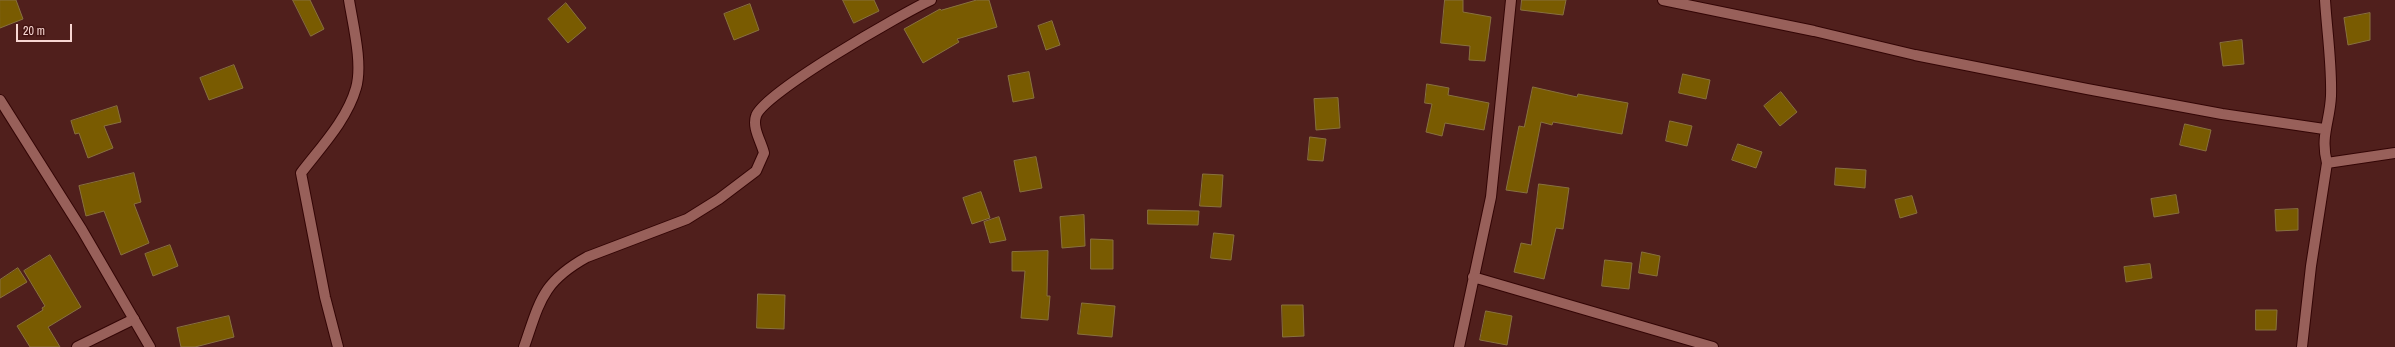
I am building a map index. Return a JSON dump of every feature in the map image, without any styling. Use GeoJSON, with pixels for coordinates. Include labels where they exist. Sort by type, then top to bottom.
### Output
{"type":"FeatureCollection","features":[{"type":"Feature","properties":{"kind":"street"},"geometry":{"type":"LineString","coordinates":[[338,347],[325,297],[301,174],[345,112],[356,88],[358,59],[349,0]]}},
{"type":"Feature","properties":{"kind":"street"},"geometry":{"type":"LineString","coordinates":[[524,347],[542,297],[556,279],[572,265],[587,257],[687,219],[719,199],[756,170],[764,153],[754,128],[756,116],[761,106],[804,75],[906,11],[931,0]]}},
{"type":"Feature","properties":{"kind":"street"},"geometry":{"type":"LineString","coordinates":[[1458,347],[1472,277],[1491,197],[1511,0]]}},
{"type":"Feature","properties":{"kind":"street"},"geometry":{"type":"LineString","coordinates":[[1663,0],[1814,31],[1915,55],[2079,88],[2222,114],[2324,129]]}},
{"type":"Feature","properties":{"kind":"street"},"geometry":{"type":"LineString","coordinates":[[2302,347],[2311,266],[2327,164],[2324,152],[2324,129],[2331,97],[2325,0]]}},
{"type":"Feature","properties":{"kind":"street"},"geometry":{"type":"LineString","coordinates":[[0,100],[82,230],[150,347]]}},
{"type":"Feature","properties":{"kind":"street"},"geometry":{"type":"LineString","coordinates":[[2327,164],[2395,153]]}},
{"type":"Feature","properties":{"kind":"street"},"geometry":{"type":"LineString","coordinates":[[1472,277],[1713,347]]}},
{"type":"Feature","properties":{"kind":"street"},"geometry":{"type":"LineString","coordinates":[[77,347],[134,319]]}},
{"type":"Feature","properties":{"kind":"building"},"geometry":{"type":"Polygon","coordinates":[[[0,0],[16,0],[23,19],[0,28],[0,0]]]}},
{"type":"Feature","properties":{"kind":"building"},"geometry":{"type":"Polygon","coordinates":[[[293,0],[310,0],[324,29],[311,36],[293,0]]]}},
{"type":"Feature","properties":{"kind":"building"},"geometry":{"type":"Polygon","coordinates":[[[843,0],[874,0],[879,11],[854,23],[843,0]]]}},
{"type":"Feature","properties":{"kind":"building"},"geometry":{"type":"Polygon","coordinates":[[[977,0],[989,0],[997,27],[957,39],[959,42],[923,63],[904,29],[940,9],[941,10],[977,0]]]}},
{"type":"Feature","properties":{"kind":"building"},"geometry":{"type":"Polygon","coordinates":[[[1445,0],[1463,0],[1463,12],[1491,17],[1485,61],[1469,60],[1470,46],[1441,43],[1445,0]]]}},
{"type":"Feature","properties":{"kind":"building"},"geometry":{"type":"Polygon","coordinates":[[[1522,0],[1566,0],[1563,15],[1521,10],[1522,0]]]}},
{"type":"Feature","properties":{"kind":"building"},"geometry":{"type":"Polygon","coordinates":[[[566,3],[586,28],[568,43],[548,19],[566,3]]]}},
{"type":"Feature","properties":{"kind":"building"},"geometry":{"type":"Polygon","coordinates":[[[750,4],[759,30],[734,40],[724,14],[750,4]]]}},
{"type":"Feature","properties":{"kind":"building"},"geometry":{"type":"Polygon","coordinates":[[[2370,13],[2370,40],[2348,45],[2344,18],[2370,13]]]}},
{"type":"Feature","properties":{"kind":"building"},"geometry":{"type":"Polygon","coordinates":[[[1052,21],[1060,45],[1046,50],[1038,26],[1052,21]]]}},
{"type":"Feature","properties":{"kind":"building"},"geometry":{"type":"Polygon","coordinates":[[[2242,40],[2244,64],[2223,66],[2220,43],[2242,40]]]}},
{"type":"Feature","properties":{"kind":"building"},"geometry":{"type":"Polygon","coordinates":[[[234,65],[243,88],[209,100],[200,78],[234,65]]]}},
{"type":"Feature","properties":{"kind":"building"},"geometry":{"type":"Polygon","coordinates":[[[1029,72],[1034,98],[1013,102],[1008,76],[1029,72]]]}},
{"type":"Feature","properties":{"kind":"building"},"geometry":{"type":"Polygon","coordinates":[[[1683,74],[1710,80],[1706,99],[1679,93],[1683,74]]]}},
{"type":"Feature","properties":{"kind":"building"},"geometry":{"type":"Polygon","coordinates":[[[1427,84],[1449,88],[1448,95],[1489,103],[1484,130],[1445,123],[1442,136],[1426,132],[1432,104],[1425,103],[1427,84]]]}},
{"type":"Feature","properties":{"kind":"building"},"geometry":{"type":"Polygon","coordinates":[[[1533,87],[1577,97],[1578,94],[1628,103],[1622,134],[1553,122],[1552,125],[1541,122],[1527,193],[1506,190],[1519,126],[1524,127],[1533,87]]]}},
{"type":"Feature","properties":{"kind":"building"},"geometry":{"type":"Polygon","coordinates":[[[1781,92],[1797,112],[1780,126],[1764,106],[1781,92]]]}},
{"type":"Feature","properties":{"kind":"building"},"geometry":{"type":"Polygon","coordinates":[[[1338,98],[1340,128],[1316,130],[1314,99],[1338,98]]]}},
{"type":"Feature","properties":{"kind":"building"},"geometry":{"type":"Polygon","coordinates":[[[117,106],[121,122],[104,126],[113,148],[88,158],[79,133],[75,134],[71,121],[117,106]]]}},
{"type":"Feature","properties":{"kind":"building"},"geometry":{"type":"Polygon","coordinates":[[[1670,121],[1692,126],[1687,146],[1666,141],[1670,121]]]}},
{"type":"Feature","properties":{"kind":"building"},"geometry":{"type":"Polygon","coordinates":[[[2185,124],[2211,130],[2206,151],[2180,145],[2185,124]]]}},
{"type":"Feature","properties":{"kind":"building"},"geometry":{"type":"Polygon","coordinates":[[[1310,137],[1326,139],[1323,161],[1308,160],[1310,137]]]}},
{"type":"Feature","properties":{"kind":"building"},"geometry":{"type":"Polygon","coordinates":[[[1738,144],[1762,152],[1756,168],[1732,160],[1738,144]]]}},
{"type":"Feature","properties":{"kind":"building"},"geometry":{"type":"Polygon","coordinates":[[[1036,157],[1042,188],[1020,192],[1014,161],[1036,157]]]}},
{"type":"Feature","properties":{"kind":"building"},"geometry":{"type":"Polygon","coordinates":[[[1836,168],[1866,170],[1865,188],[1835,185],[1836,168]]]}},
{"type":"Feature","properties":{"kind":"building"},"geometry":{"type":"Polygon","coordinates":[[[134,173],[141,202],[134,204],[149,243],[121,255],[104,211],[86,216],[79,186],[134,173]]]}},
{"type":"Feature","properties":{"kind":"building"},"geometry":{"type":"Polygon","coordinates":[[[1203,174],[1223,175],[1221,207],[1200,206],[1203,174]]]}},
{"type":"Feature","properties":{"kind":"building"},"geometry":{"type":"Polygon","coordinates":[[[1539,184],[1569,188],[1563,229],[1556,228],[1544,279],[1514,272],[1521,243],[1531,245],[1539,184]]]}},
{"type":"Feature","properties":{"kind":"building"},"geometry":{"type":"Polygon","coordinates":[[[981,192],[990,218],[972,224],[963,198],[981,192]]]}},
{"type":"Feature","properties":{"kind":"building"},"geometry":{"type":"Polygon","coordinates":[[[2176,195],[2179,213],[2154,217],[2151,199],[2176,195]]]}},
{"type":"Feature","properties":{"kind":"building"},"geometry":{"type":"Polygon","coordinates":[[[1912,196],[1917,213],[1900,218],[1895,200],[1912,196]]]}},
{"type":"Feature","properties":{"kind":"building"},"geometry":{"type":"Polygon","coordinates":[[[2298,209],[2298,230],[2276,231],[2275,210],[2298,209]]]}},
{"type":"Feature","properties":{"kind":"building"},"geometry":{"type":"Polygon","coordinates":[[[1148,210],[1199,211],[1198,225],[1148,224],[1148,210]]]}},
{"type":"Feature","properties":{"kind":"building"},"geometry":{"type":"Polygon","coordinates":[[[1084,215],[1085,246],[1062,248],[1060,217],[1084,215]]]}},
{"type":"Feature","properties":{"kind":"building"},"geometry":{"type":"Polygon","coordinates":[[[999,217],[1006,240],[990,243],[984,222],[999,217]]]}},
{"type":"Feature","properties":{"kind":"building"},"geometry":{"type":"Polygon","coordinates":[[[1214,233],[1234,235],[1231,260],[1211,258],[1214,233]]]}},
{"type":"Feature","properties":{"kind":"building"},"geometry":{"type":"Polygon","coordinates":[[[1091,239],[1113,240],[1113,269],[1091,269],[1091,239]]]}},
{"type":"Feature","properties":{"kind":"building"},"geometry":{"type":"Polygon","coordinates":[[[170,245],[178,266],[153,276],[145,254],[170,245]]]}},
{"type":"Feature","properties":{"kind":"building"},"geometry":{"type":"Polygon","coordinates":[[[1048,251],[1047,296],[1050,296],[1048,320],[1021,318],[1025,271],[1012,271],[1012,252],[1048,251]]]}},
{"type":"Feature","properties":{"kind":"building"},"geometry":{"type":"Polygon","coordinates":[[[1642,252],[1660,256],[1657,276],[1639,273],[1642,252]]]}},
{"type":"Feature","properties":{"kind":"building"},"geometry":{"type":"Polygon","coordinates":[[[50,255],[81,307],[48,327],[60,347],[30,347],[17,326],[43,310],[42,308],[45,306],[24,271],[50,255]]]}},
{"type":"Feature","properties":{"kind":"building"},"geometry":{"type":"Polygon","coordinates":[[[1605,260],[1632,263],[1629,289],[1602,286],[1605,260]]]}},
{"type":"Feature","properties":{"kind":"building"},"geometry":{"type":"Polygon","coordinates":[[[2150,264],[2152,278],[2126,282],[2124,267],[2150,264]]]}},
{"type":"Feature","properties":{"kind":"building"},"geometry":{"type":"Polygon","coordinates":[[[18,268],[27,282],[0,298],[0,280],[18,268]]]}},
{"type":"Feature","properties":{"kind":"building"},"geometry":{"type":"Polygon","coordinates":[[[758,294],[785,295],[784,329],[757,328],[758,294]]]}},
{"type":"Feature","properties":{"kind":"building"},"geometry":{"type":"Polygon","coordinates":[[[1082,303],[1115,306],[1112,337],[1078,334],[1082,303]]]}},
{"type":"Feature","properties":{"kind":"building"},"geometry":{"type":"Polygon","coordinates":[[[1282,305],[1303,305],[1304,336],[1283,337],[1282,305]]]}},
{"type":"Feature","properties":{"kind":"building"},"geometry":{"type":"Polygon","coordinates":[[[2256,310],[2277,310],[2276,330],[2256,330],[2256,310]]]}},
{"type":"Feature","properties":{"kind":"building"},"geometry":{"type":"Polygon","coordinates":[[[1486,311],[1512,316],[1507,345],[1480,340],[1486,311]]]}},
{"type":"Feature","properties":{"kind":"building"},"geometry":{"type":"Polygon","coordinates":[[[229,316],[234,337],[195,347],[181,347],[177,328],[229,316]]]}}]}
